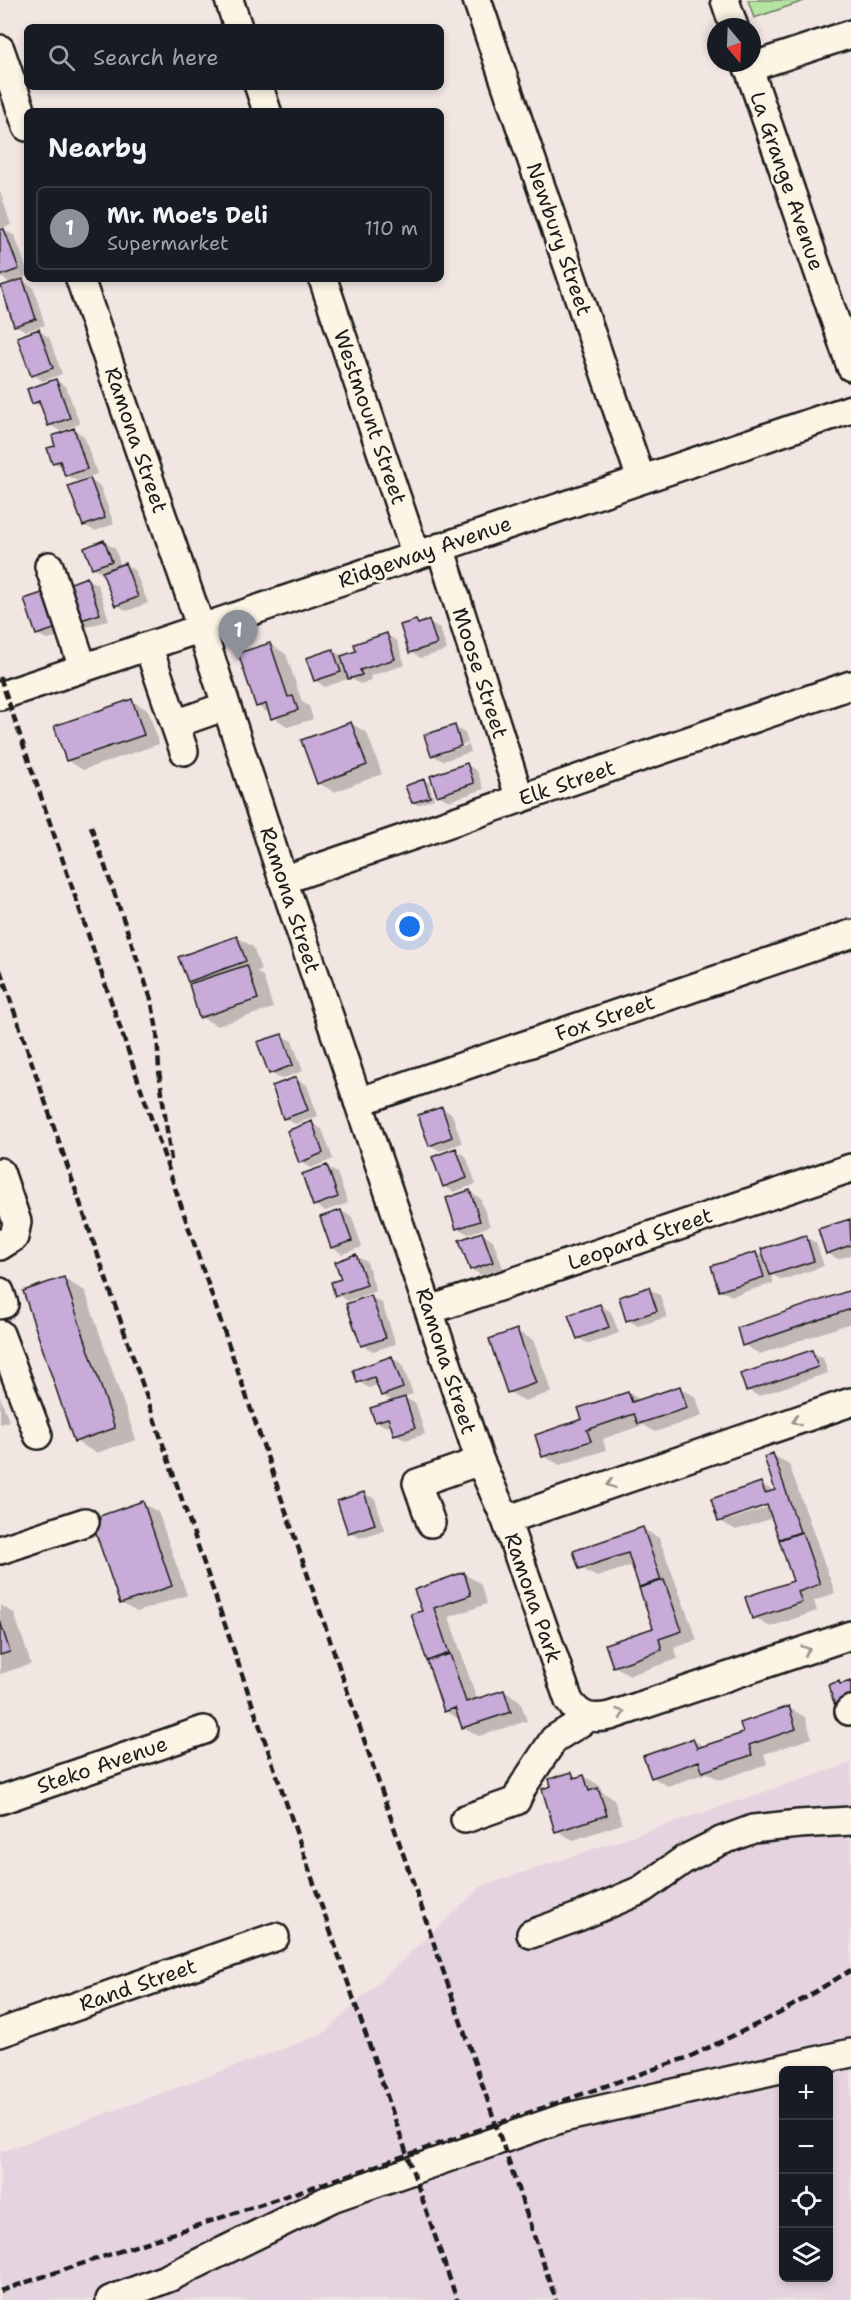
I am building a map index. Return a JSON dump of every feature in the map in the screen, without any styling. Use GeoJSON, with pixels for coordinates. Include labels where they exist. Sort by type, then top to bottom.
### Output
{"type":"FeatureCollection","features":[{"type":"Feature","properties":{"kind":"street"},"geometry":{"type":"LineString","coordinates":[[229,0],[237,24]]}},
{"type":"Feature","properties":{"kind":"street","name":"Newbury Street"},"geometry":{"type":"LineString","coordinates":[[477,0],[641,479]]}},
{"type":"Feature","properties":{"kind":"street"},"geometry":{"type":"LineString","coordinates":[[725,0],[731,18]]}},
{"type":"Feature","properties":{"kind":"street"},"geometry":{"type":"LineString","coordinates":[[761,61],[851,34]]}},
{"type":"Feature","properties":{"kind":"street"},"geometry":{"type":"LineString","coordinates":[[0,49],[24,118]]}},
{"type":"Feature","properties":{"kind":"street","name":"La Grange Avenue"},"geometry":{"type":"LineString","coordinates":[[750,72],[851,367]]}},
{"type":"Feature","properties":{"kind":"street"},"geometry":{"type":"LineString","coordinates":[[260,90],[266,108]]}},
{"type":"Feature","properties":{"kind":"street","name":"Ramona Street"},"geometry":{"type":"LineString","coordinates":[[81,282],[201,628],[283,880],[480,1461],[506,1520]]}},
{"type":"Feature","properties":{"kind":"street","name":"Westmount Street"},"geometry":{"type":"LineString","coordinates":[[324,282],[428,551]]}},
{"type":"Feature","properties":{"kind":"street","name":"Ridgeway Avenue"},"geometry":{"type":"LineString","coordinates":[[0,696],[851,409]]}},
{"type":"Feature","properties":{"kind":"street","name":"Moose Street"},"geometry":{"type":"LineString","coordinates":[[428,551],[520,799]]}},
{"type":"Feature","properties":{"kind":"street"},"geometry":{"type":"LineString","coordinates":[[49,566],[83,668]]}},
{"type":"Feature","properties":{"kind":"street"},"geometry":{"type":"LineString","coordinates":[[148,646],[184,751]]}},
{"type":"Feature","properties":{"kind":"street","name":"Elk Street"},"geometry":{"type":"LineString","coordinates":[[283,880],[851,685]]}},
{"type":"Feature","properties":{"kind":"street"},"geometry":{"type":"LineString","coordinates":[[174,724],[226,706]]}},
{"type":"Feature","properties":{"kind":"street","name":"Fox Street"},"geometry":{"type":"LineString","coordinates":[[358,1102],[851,934]]}},
{"type":"Feature","properties":{"kind":"street","name":"Leopard Street"},"geometry":{"type":"LineString","coordinates":[[430,1310],[851,1167]]}},
{"type":"Feature","properties":{"kind":"street"},"geometry":{"type":"LineString","coordinates":[[0,1172],[17,1222],[7,1241]]}},
{"type":"Feature","properties":{"kind":"street"},"geometry":{"type":"LineString","coordinates":[[0,1292],[4,1304],[0,1305]]}},
{"type":"Feature","properties":{"kind":"street"},"geometry":{"type":"LineString","coordinates":[[0,1334],[38,1435]]}},
{"type":"Feature","properties":{"kind":"street","name":"Ramona Park"},"geometry":{"type":"LineString","coordinates":[[588,1718],[579,1714],[568,1701],[506,1520],[851,1402]]}},
{"type":"Feature","properties":{"kind":"street"},"geometry":{"type":"LineString","coordinates":[[431,1523],[417,1483],[480,1461]]}},
{"type":"Feature","properties":{"kind":"street"},"geometry":{"type":"LineString","coordinates":[[0,1550],[85,1522]]}},
{"type":"Feature","properties":{"kind":"street"},"geometry":{"type":"LineString","coordinates":[[465,1819],[516,1801],[523,1786],[554,1739],[588,1718],[598,1719],[610,1716],[851,1635]]}},
{"type":"Feature","properties":{"kind":"street","name":"Steko Avenue"},"geometry":{"type":"LineString","coordinates":[[0,1800],[204,1730]]}},
{"type":"Feature","properties":{"kind":"street"},"geometry":{"type":"LineString","coordinates":[[531,1934],[641,1890],[685,1859],[721,1841],[753,1829],[851,1821]]}},
{"type":"Feature","properties":{"kind":"street","name":"Rand Street"},"geometry":{"type":"LineString","coordinates":[[0,2033],[275,1937]]}},
{"type":"Feature","properties":{"kind":"street"},"geometry":{"type":"LineString","coordinates":[[110,2300],[168,2278],[332,2198],[563,2118],[851,2053]]}},
{"type":"Feature","properties":{"kind":"shaded area"},"geometry":{"type":"Polygon","coordinates":[[[851,1763],[851,2300],[0,2300],[0,2152],[323,2034],[482,1886],[851,1763]]]}},
{"type":"Feature","properties":{"kind":"green space"},"geometry":{"type":"Polygon","coordinates":[[[748,0],[807,0],[754,18],[748,0]]]}},
{"type":"Feature","properties":{"kind":"building"},"geometry":{"type":"Polygon","coordinates":[[[4,229],[19,269],[0,276],[0,230],[4,229]]]}},
{"type":"Feature","properties":{"kind":"building"},"geometry":{"type":"Polygon","coordinates":[[[23,279],[36,319],[14,326],[1,286],[23,279]]]}},
{"type":"Feature","properties":{"kind":"building"},"geometry":{"type":"Polygon","coordinates":[[[39,329],[53,368],[31,376],[17,337],[39,329]]]}},
{"type":"Feature","properties":{"kind":"building"},"geometry":{"type":"Polygon","coordinates":[[[56,379],[70,418],[48,426],[39,401],[32,404],[27,389],[56,379]]]}},
{"type":"Feature","properties":{"kind":"building"},"geometry":{"type":"Polygon","coordinates":[[[74,428],[87,469],[65,476],[60,461],[52,463],[47,448],[55,446],[52,436],[74,428]]]}},
{"type":"Feature","properties":{"kind":"building"},"geometry":{"type":"Polygon","coordinates":[[[90,478],[105,518],[83,526],[68,486],[90,478]]]}},
{"type":"Feature","properties":{"kind":"building"},"geometry":{"type":"Polygon","coordinates":[[[104,540],[112,561],[92,568],[84,548],[104,540]]]}},
{"type":"Feature","properties":{"kind":"building"},"geometry":{"type":"Polygon","coordinates":[[[125,563],[138,597],[115,606],[102,572],[125,563]]]}},
{"type":"Feature","properties":{"kind":"building"},"geometry":{"type":"Polygon","coordinates":[[[87,577],[100,614],[75,622],[63,586],[87,577]]]}},
{"type":"Feature","properties":{"kind":"building"},"geometry":{"type":"Polygon","coordinates":[[[48,591],[60,627],[36,635],[24,599],[48,591]]]}},
{"type":"Feature","properties":{"kind":"building"},"geometry":{"type":"Polygon","coordinates":[[[416,620],[418,624],[429,620],[437,644],[409,653],[400,625],[416,620]]]}},
{"type":"Feature","properties":{"kind":"building"},"geometry":{"type":"Polygon","coordinates":[[[387,633],[395,659],[360,670],[362,675],[348,679],[341,656],[356,651],[354,644],[387,633]]]}},
{"type":"Feature","properties":{"kind":"building"},"geometry":{"type":"Polygon","coordinates":[[[270,643],[288,697],[293,696],[298,710],[271,719],[266,704],[256,707],[238,653],[270,643]]]}},
{"type":"Feature","properties":{"kind":"building"},"geometry":{"type":"Polygon","coordinates":[[[333,649],[341,672],[314,681],[306,658],[333,649]]]}},
{"type":"Feature","properties":{"kind":"building"},"geometry":{"type":"Polygon","coordinates":[[[132,699],[144,735],[66,761],[54,726],[132,699]]]}},
{"type":"Feature","properties":{"kind":"building"},"geometry":{"type":"Polygon","coordinates":[[[351,722],[367,765],[317,784],[301,740],[351,722]]]}},
{"type":"Feature","properties":{"kind":"building"},"geometry":{"type":"Polygon","coordinates":[[[455,725],[461,746],[431,756],[424,735],[455,725]]]}},
{"type":"Feature","properties":{"kind":"building"},"geometry":{"type":"Polygon","coordinates":[[[467,763],[474,783],[437,796],[430,776],[467,763]]]}},
{"type":"Feature","properties":{"kind":"building"},"geometry":{"type":"Polygon","coordinates":[[[424,779],[430,797],[412,803],[405,786],[424,779]]]}},
{"type":"Feature","properties":{"kind":"building"},"geometry":{"type":"Polygon","coordinates":[[[237,936],[246,961],[188,982],[178,957],[237,936]]]}},
{"type":"Feature","properties":{"kind":"building"},"geometry":{"type":"Polygon","coordinates":[[[247,965],[258,999],[199,1018],[189,984],[247,965]]]}},
{"type":"Feature","properties":{"kind":"building"},"geometry":{"type":"Polygon","coordinates":[[[282,1034],[293,1065],[269,1074],[257,1042],[282,1034]]]}},
{"type":"Feature","properties":{"kind":"building"},"geometry":{"type":"Polygon","coordinates":[[[296,1077],[308,1110],[283,1119],[272,1086],[296,1077]]]}},
{"type":"Feature","properties":{"kind":"building"},"geometry":{"type":"Polygon","coordinates":[[[442,1107],[452,1137],[429,1146],[418,1115],[442,1107]]]}},
{"type":"Feature","properties":{"kind":"building"},"geometry":{"type":"Polygon","coordinates":[[[312,1121],[323,1153],[299,1163],[287,1131],[312,1121]]]}},
{"type":"Feature","properties":{"kind":"building"},"geometry":{"type":"Polygon","coordinates":[[[456,1148],[467,1178],[443,1187],[432,1157],[456,1148]]]}},
{"type":"Feature","properties":{"kind":"building"},"geometry":{"type":"Polygon","coordinates":[[[327,1165],[338,1197],[313,1206],[302,1174],[327,1165]]]}},
{"type":"Feature","properties":{"kind":"building"},"geometry":{"type":"Polygon","coordinates":[[[470,1190],[480,1221],[456,1229],[446,1198],[470,1190]]]}},
{"type":"Feature","properties":{"kind":"building"},"geometry":{"type":"Polygon","coordinates":[[[341,1210],[352,1241],[331,1248],[320,1217],[341,1210]]]}},
{"type":"Feature","properties":{"kind":"building"},"geometry":{"type":"Polygon","coordinates":[[[850,1219],[851,1245],[826,1254],[818,1229],[850,1219]]]}},
{"type":"Feature","properties":{"kind":"building"},"geometry":{"type":"Polygon","coordinates":[[[482,1232],[493,1262],[470,1270],[459,1240],[482,1232]]]}},
{"type":"Feature","properties":{"kind":"building"},"geometry":{"type":"Polygon","coordinates":[[[806,1235],[814,1261],[770,1275],[761,1249],[806,1235]]]}},
{"type":"Feature","properties":{"kind":"building"},"geometry":{"type":"Polygon","coordinates":[[[756,1252],[764,1277],[719,1291],[711,1266],[756,1252]]]}},
{"type":"Feature","properties":{"kind":"building"},"geometry":{"type":"Polygon","coordinates":[[[356,1254],[367,1285],[335,1296],[331,1282],[341,1279],[335,1262],[356,1254]]]}},
{"type":"Feature","properties":{"kind":"building"},"geometry":{"type":"Polygon","coordinates":[[[64,1277],[115,1428],[74,1442],[23,1291],[64,1277]]]}},
{"type":"Feature","properties":{"kind":"building"},"geometry":{"type":"Polygon","coordinates":[[[649,1287],[657,1311],[626,1321],[619,1297],[649,1287]]]}},
{"type":"Feature","properties":{"kind":"building"},"geometry":{"type":"Polygon","coordinates":[[[851,1290],[851,1309],[742,1346],[737,1328],[851,1290]]]}},
{"type":"Feature","properties":{"kind":"building"},"geometry":{"type":"Polygon","coordinates":[[[371,1295],[386,1338],[361,1346],[346,1304],[371,1295]]]}},
{"type":"Feature","properties":{"kind":"building"},"geometry":{"type":"Polygon","coordinates":[[[600,1304],[609,1327],[577,1339],[568,1315],[600,1304]]]}},
{"type":"Feature","properties":{"kind":"building"},"geometry":{"type":"Polygon","coordinates":[[[517,1329],[536,1383],[507,1393],[489,1339],[517,1329]]]}},
{"type":"Feature","properties":{"kind":"building"},"geometry":{"type":"Polygon","coordinates":[[[812,1350],[818,1367],[746,1391],[740,1374],[812,1350]]]}},
{"type":"Feature","properties":{"kind":"building"},"geometry":{"type":"Polygon","coordinates":[[[392,1356],[403,1388],[381,1396],[374,1377],[357,1383],[353,1370],[392,1356]]]}},
{"type":"Feature","properties":{"kind":"building"},"geometry":{"type":"Polygon","coordinates":[[[680,1386],[687,1408],[638,1424],[634,1414],[587,1430],[591,1441],[542,1457],[535,1435],[582,1419],[578,1408],[628,1392],[632,1402],[680,1386]]]}},
{"type":"Feature","properties":{"kind":"building"},"geometry":{"type":"Polygon","coordinates":[[[405,1397],[415,1428],[394,1435],[388,1418],[375,1422],[370,1408],[405,1397]]]}},
{"type":"Feature","properties":{"kind":"building"},"geometry":{"type":"Polygon","coordinates":[[[773,1453],[800,1532],[779,1539],[767,1505],[718,1522],[711,1499],[761,1482],[765,1493],[775,1490],[764,1457],[773,1453]]]}},
{"type":"Feature","properties":{"kind":"building"},"geometry":{"type":"Polygon","coordinates":[[[364,1492],[375,1524],[348,1533],[337,1501],[364,1492]]]}},
{"type":"Feature","properties":{"kind":"building"},"geometry":{"type":"Polygon","coordinates":[[[143,1501],[172,1586],[120,1604],[91,1519],[143,1501]]]}},
{"type":"Feature","properties":{"kind":"building"},"geometry":{"type":"Polygon","coordinates":[[[643,1527],[661,1580],[639,1587],[628,1553],[579,1569],[573,1551],[643,1527]]]}},
{"type":"Feature","properties":{"kind":"building"},"geometry":{"type":"Polygon","coordinates":[[[802,1532],[820,1584],[798,1592],[802,1602],[752,1619],[745,1597],[793,1581],[779,1540],[802,1532]]]}},
{"type":"Feature","properties":{"kind":"building"},"geometry":{"type":"Polygon","coordinates":[[[464,1572],[471,1595],[434,1608],[449,1653],[427,1661],[411,1614],[422,1611],[414,1590],[464,1572]]]}},
{"type":"Feature","properties":{"kind":"building"},"geometry":{"type":"Polygon","coordinates":[[[664,1580],[682,1631],[659,1639],[662,1650],[613,1667],[605,1644],[653,1628],[639,1588],[664,1580]]]}},
{"type":"Feature","properties":{"kind":"building"},"geometry":{"type":"Polygon","coordinates":[[[0,1621],[10,1652],[0,1655],[0,1621]]]}},
{"type":"Feature","properties":{"kind":"building"},"geometry":{"type":"Polygon","coordinates":[[[450,1654],[466,1702],[504,1690],[511,1712],[462,1728],[455,1708],[444,1712],[427,1661],[450,1654]]]}},
{"type":"Feature","properties":{"kind":"building"},"geometry":{"type":"Polygon","coordinates":[[[839,1681],[840,1684],[851,1681],[851,1701],[840,1720],[828,1685],[839,1681]]]}},
{"type":"Feature","properties":{"kind":"building"},"geometry":{"type":"Polygon","coordinates":[[[789,1706],[796,1729],[749,1745],[752,1755],[702,1772],[699,1761],[651,1778],[643,1756],[693,1739],[697,1748],[743,1733],[740,1723],[789,1706]]]}},
{"type":"Feature","properties":{"kind":"building"},"geometry":{"type":"Polygon","coordinates":[[[572,1772],[574,1778],[584,1775],[589,1791],[598,1788],[607,1815],[555,1832],[542,1789],[551,1786],[549,1779],[572,1772]]]}},
{"type":"Feature","properties":{"kind":"railway"},"geometry":{"type":"LineString","coordinates":[[0,677],[556,2300]]}},
{"type":"Feature","properties":{"kind":"railway"},"geometry":{"type":"LineString","coordinates":[[91,826],[151,999],[157,1030],[159,1071],[171,1160]]}},
{"type":"Feature","properties":{"kind":"railway"},"geometry":{"type":"LineString","coordinates":[[0,970],[457,2300]]}},
{"type":"Feature","properties":{"kind":"railway"},"geometry":{"type":"LineString","coordinates":[[0,2291],[361,2171],[689,2057],[780,2013],[851,1970]]}},
{"type":"Feature","properties":{"kind":"place","name":"Mr. Moe's Deli"},"geometry":{"type":"Point","coordinates":[238,660]}}]}
